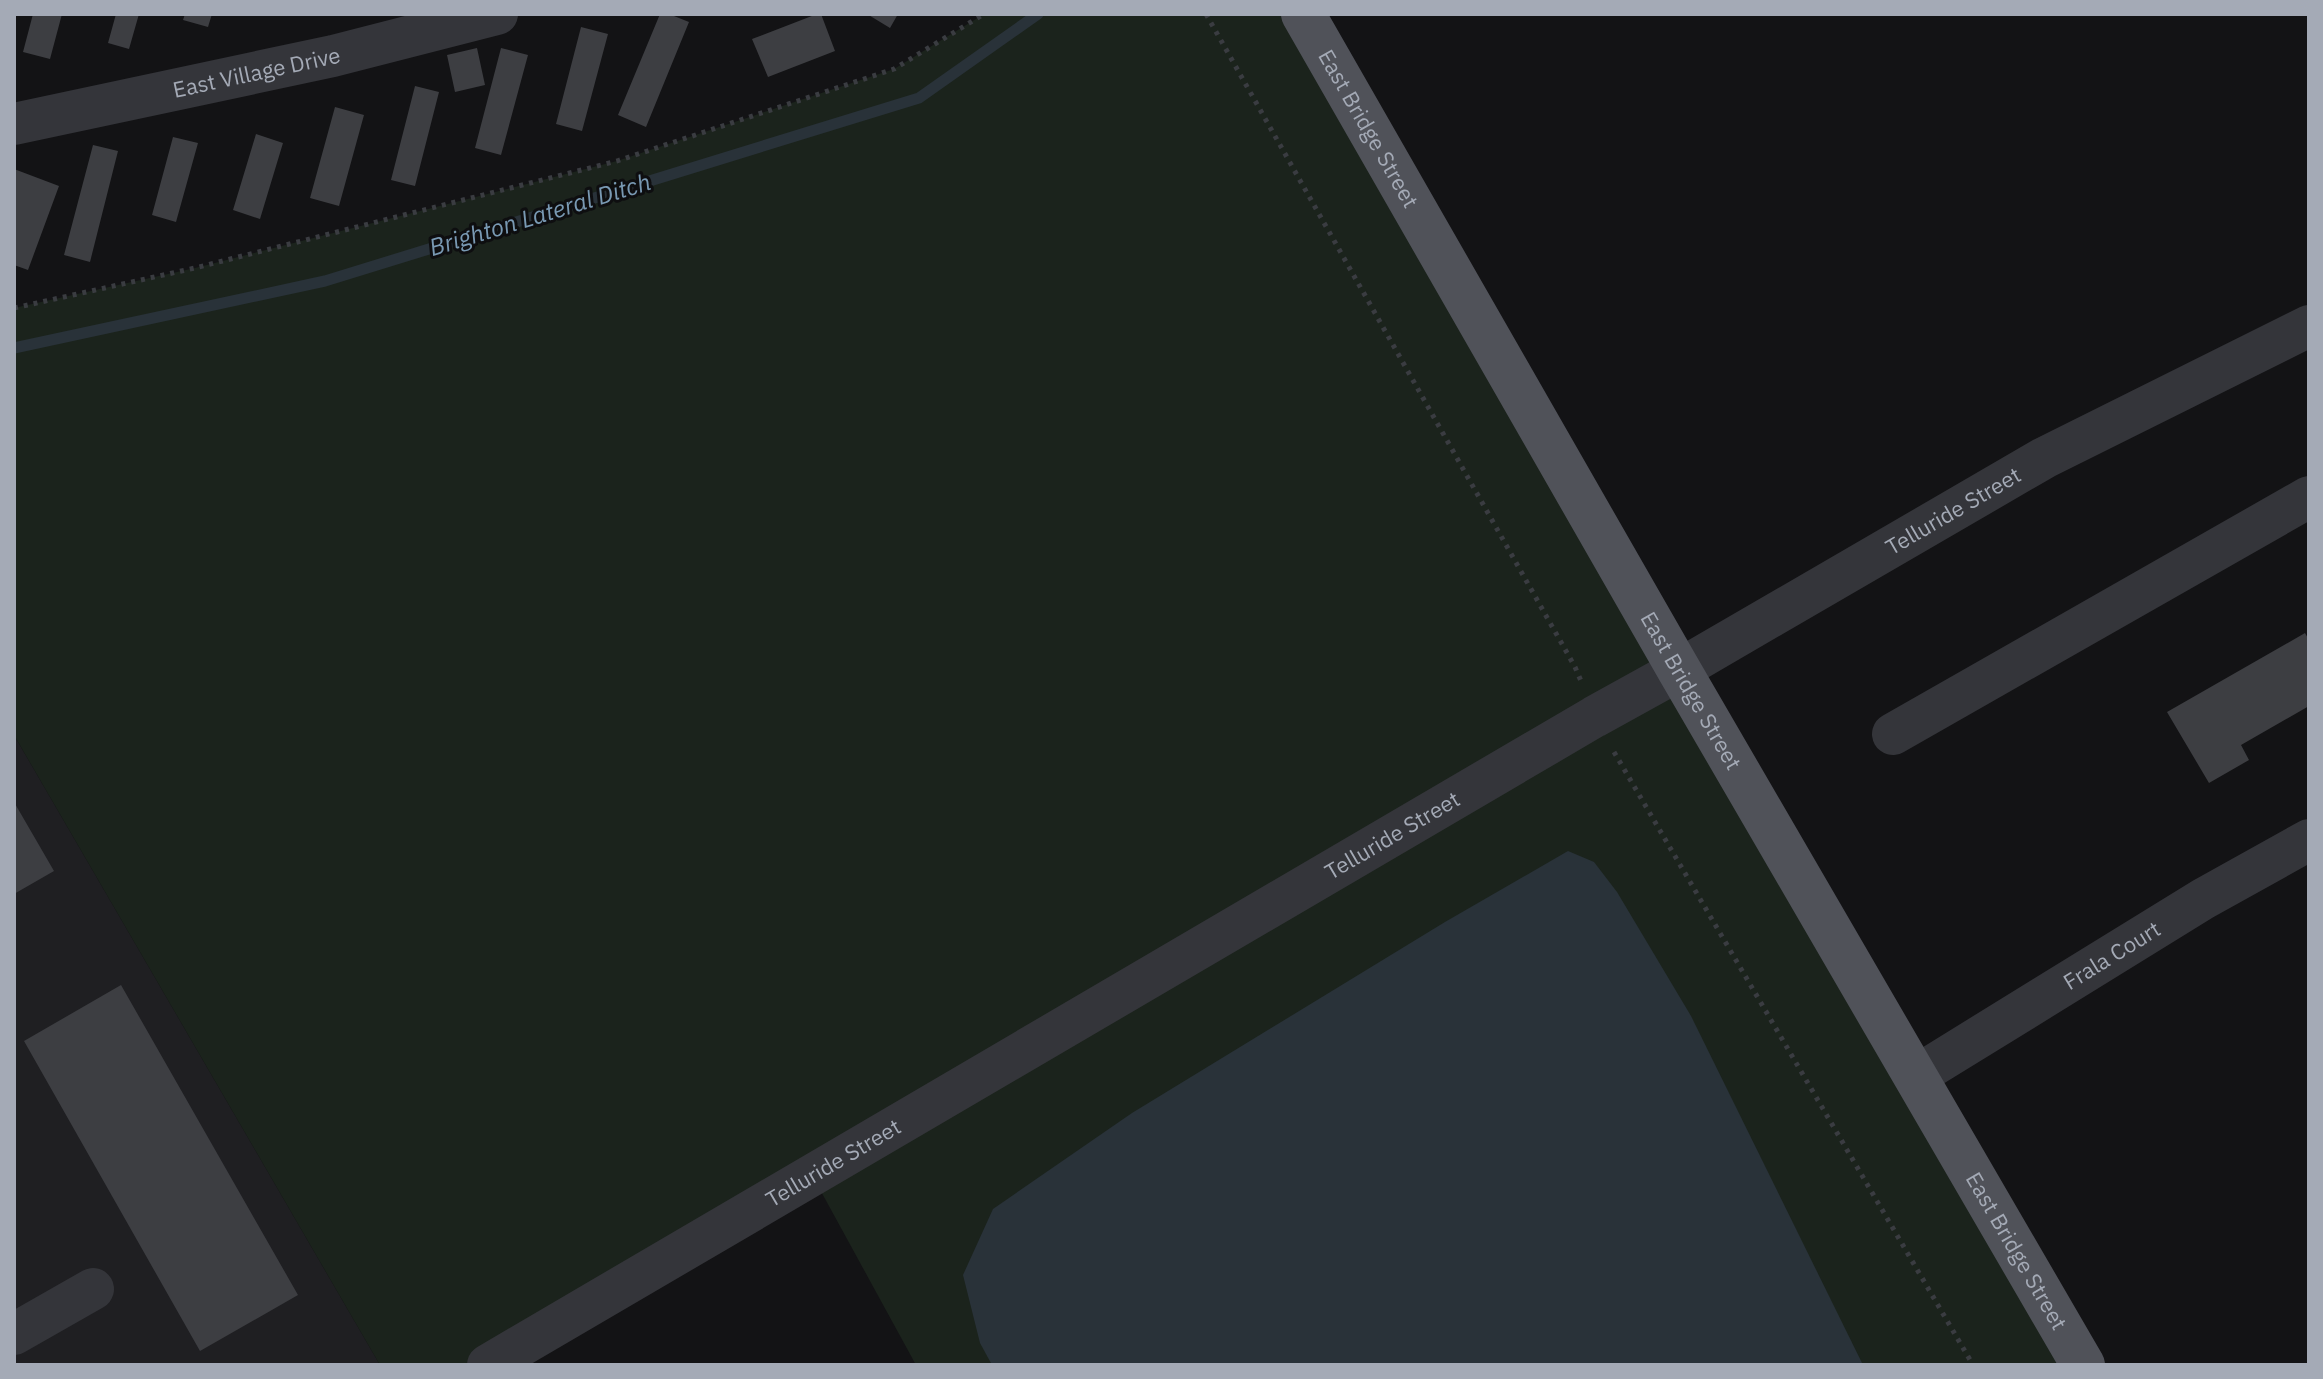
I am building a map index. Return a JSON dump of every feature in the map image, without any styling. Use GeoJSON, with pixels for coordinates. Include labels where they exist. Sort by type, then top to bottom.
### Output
{"type":"FeatureCollection","features":[{"type":"Feature","properties":{"kind":"main road","name":"East Bridge Street"},"geometry":{"type":"LineString","coordinates":[[1303,14],[2083,1365]]}},
{"type":"Feature","properties":{"kind":"street","name":"East Village Drive"},"geometry":{"type":"LineString","coordinates":[[14,124],[333,56],[497,14]]}},
{"type":"Feature","properties":{"kind":"street","name":"Telluride Street"},"geometry":{"type":"LineString","coordinates":[[488,1365],[1594,717],[2044,458],[2309,326]]}},
{"type":"Feature","properties":{"kind":"street"},"geometry":{"type":"LineString","coordinates":[[1893,734],[2309,497]]}},
{"type":"Feature","properties":{"kind":"street","name":"Frala Court"},"geometry":{"type":"LineString","coordinates":[[1916,1076],[2203,899],[2309,840]]}},
{"type":"Feature","properties":{"kind":"street"},"geometry":{"type":"LineString","coordinates":[[14,1334],[93,1289]]}},
{"type":"Feature","properties":{"kind":"path"},"geometry":{"type":"LineString","coordinates":[[14,308],[195,268],[617,161],[894,69],[984,14]]}},
{"type":"Feature","properties":{"kind":"path"},"geometry":{"type":"LineString","coordinates":[[1206,14],[1575,667],[1594,717],[1973,1365]]}},
{"type":"Feature","properties":{"kind":"shaded area"},"geometry":{"type":"Polygon","coordinates":[[[984,14],[1303,14],[2083,1365],[916,1365],[812,1175],[488,1365],[380,1365],[14,735],[14,308],[195,268],[617,161],[894,69],[984,14]]]}},
{"type":"Feature","properties":{"kind":"shaded area"},"geometry":{"type":"Polygon","coordinates":[[[14,735],[380,1365],[14,1365],[14,735]]]}},
{"type":"Feature","properties":{"kind":"shaded area"},"geometry":{"type":"Polygon","coordinates":[[[1568,851],[1594,862],[1617,892],[1691,1016],[1863,1365],[992,1365],[980,1343],[963,1275],[993,1209],[1132,1113],[1445,922],[1568,851]]]}},
{"type":"Feature","properties":{"kind":"building"},"geometry":{"type":"Polygon","coordinates":[[[33,14],[62,14],[50,59],[23,52],[33,14]]]}},
{"type":"Feature","properties":{"kind":"building"},"geometry":{"type":"Polygon","coordinates":[[[116,14],[139,14],[129,49],[108,43],[116,14]]]}},
{"type":"Feature","properties":{"kind":"building"},"geometry":{"type":"Polygon","coordinates":[[[185,14],[212,14],[208,27],[183,20],[185,14]]]}},
{"type":"Feature","properties":{"kind":"building"},"geometry":{"type":"Polygon","coordinates":[[[660,14],[689,22],[646,127],[618,115],[660,14]]]}},
{"type":"Feature","properties":{"kind":"building"},"geometry":{"type":"Polygon","coordinates":[[[821,14],[835,51],[768,77],[752,39],[821,14]]]}},
{"type":"Feature","properties":{"kind":"building"},"geometry":{"type":"Polygon","coordinates":[[[867,14],[898,14],[890,28],[867,14]]]}},
{"type":"Feature","properties":{"kind":"building"},"geometry":{"type":"Polygon","coordinates":[[[581,27],[608,34],[582,131],[556,124],[581,27]]]}},
{"type":"Feature","properties":{"kind":"building"},"geometry":{"type":"Polygon","coordinates":[[[477,48],[485,85],[455,92],[447,55],[477,48]]]}},
{"type":"Feature","properties":{"kind":"building"},"geometry":{"type":"Polygon","coordinates":[[[501,48],[528,55],[501,155],[475,148],[501,48]]]}},
{"type":"Feature","properties":{"kind":"building"},"geometry":{"type":"Polygon","coordinates":[[[415,86],[439,92],[415,186],[391,180],[415,86]]]}},
{"type":"Feature","properties":{"kind":"building"},"geometry":{"type":"Polygon","coordinates":[[[335,107],[364,115],[339,206],[310,198],[335,107]]]}},
{"type":"Feature","properties":{"kind":"building"},"geometry":{"type":"Polygon","coordinates":[[[256,134],[283,143],[260,219],[233,210],[256,134]]]}},
{"type":"Feature","properties":{"kind":"building"},"geometry":{"type":"Polygon","coordinates":[[[173,137],[198,143],[176,222],[152,215],[173,137]]]}},
{"type":"Feature","properties":{"kind":"building"},"geometry":{"type":"Polygon","coordinates":[[[93,145],[118,151],[90,262],[64,255],[93,145]]]}},
{"type":"Feature","properties":{"kind":"building"},"geometry":{"type":"Polygon","coordinates":[[[14,169],[59,186],[28,270],[14,265],[14,169]]]}},
{"type":"Feature","properties":{"kind":"building"},"geometry":{"type":"Polygon","coordinates":[[[2305,633],[2309,640],[2309,706],[2241,745],[2249,760],[2209,783],[2167,712],[2305,633]]]}},
{"type":"Feature","properties":{"kind":"building"},"geometry":{"type":"Polygon","coordinates":[[[14,802],[54,871],[14,894],[14,802]]]}},
{"type":"Feature","properties":{"kind":"building"},"geometry":{"type":"Polygon","coordinates":[[[121,985],[298,1295],[200,1351],[24,1041],[121,985]]]}},
{"type":"Feature","properties":{"kind":"waterway","name":"Brighton Lateral Ditch"},"geometry":{"type":"LineString","coordinates":[[14,348],[325,281],[919,98],[1038,14]]}}]}
